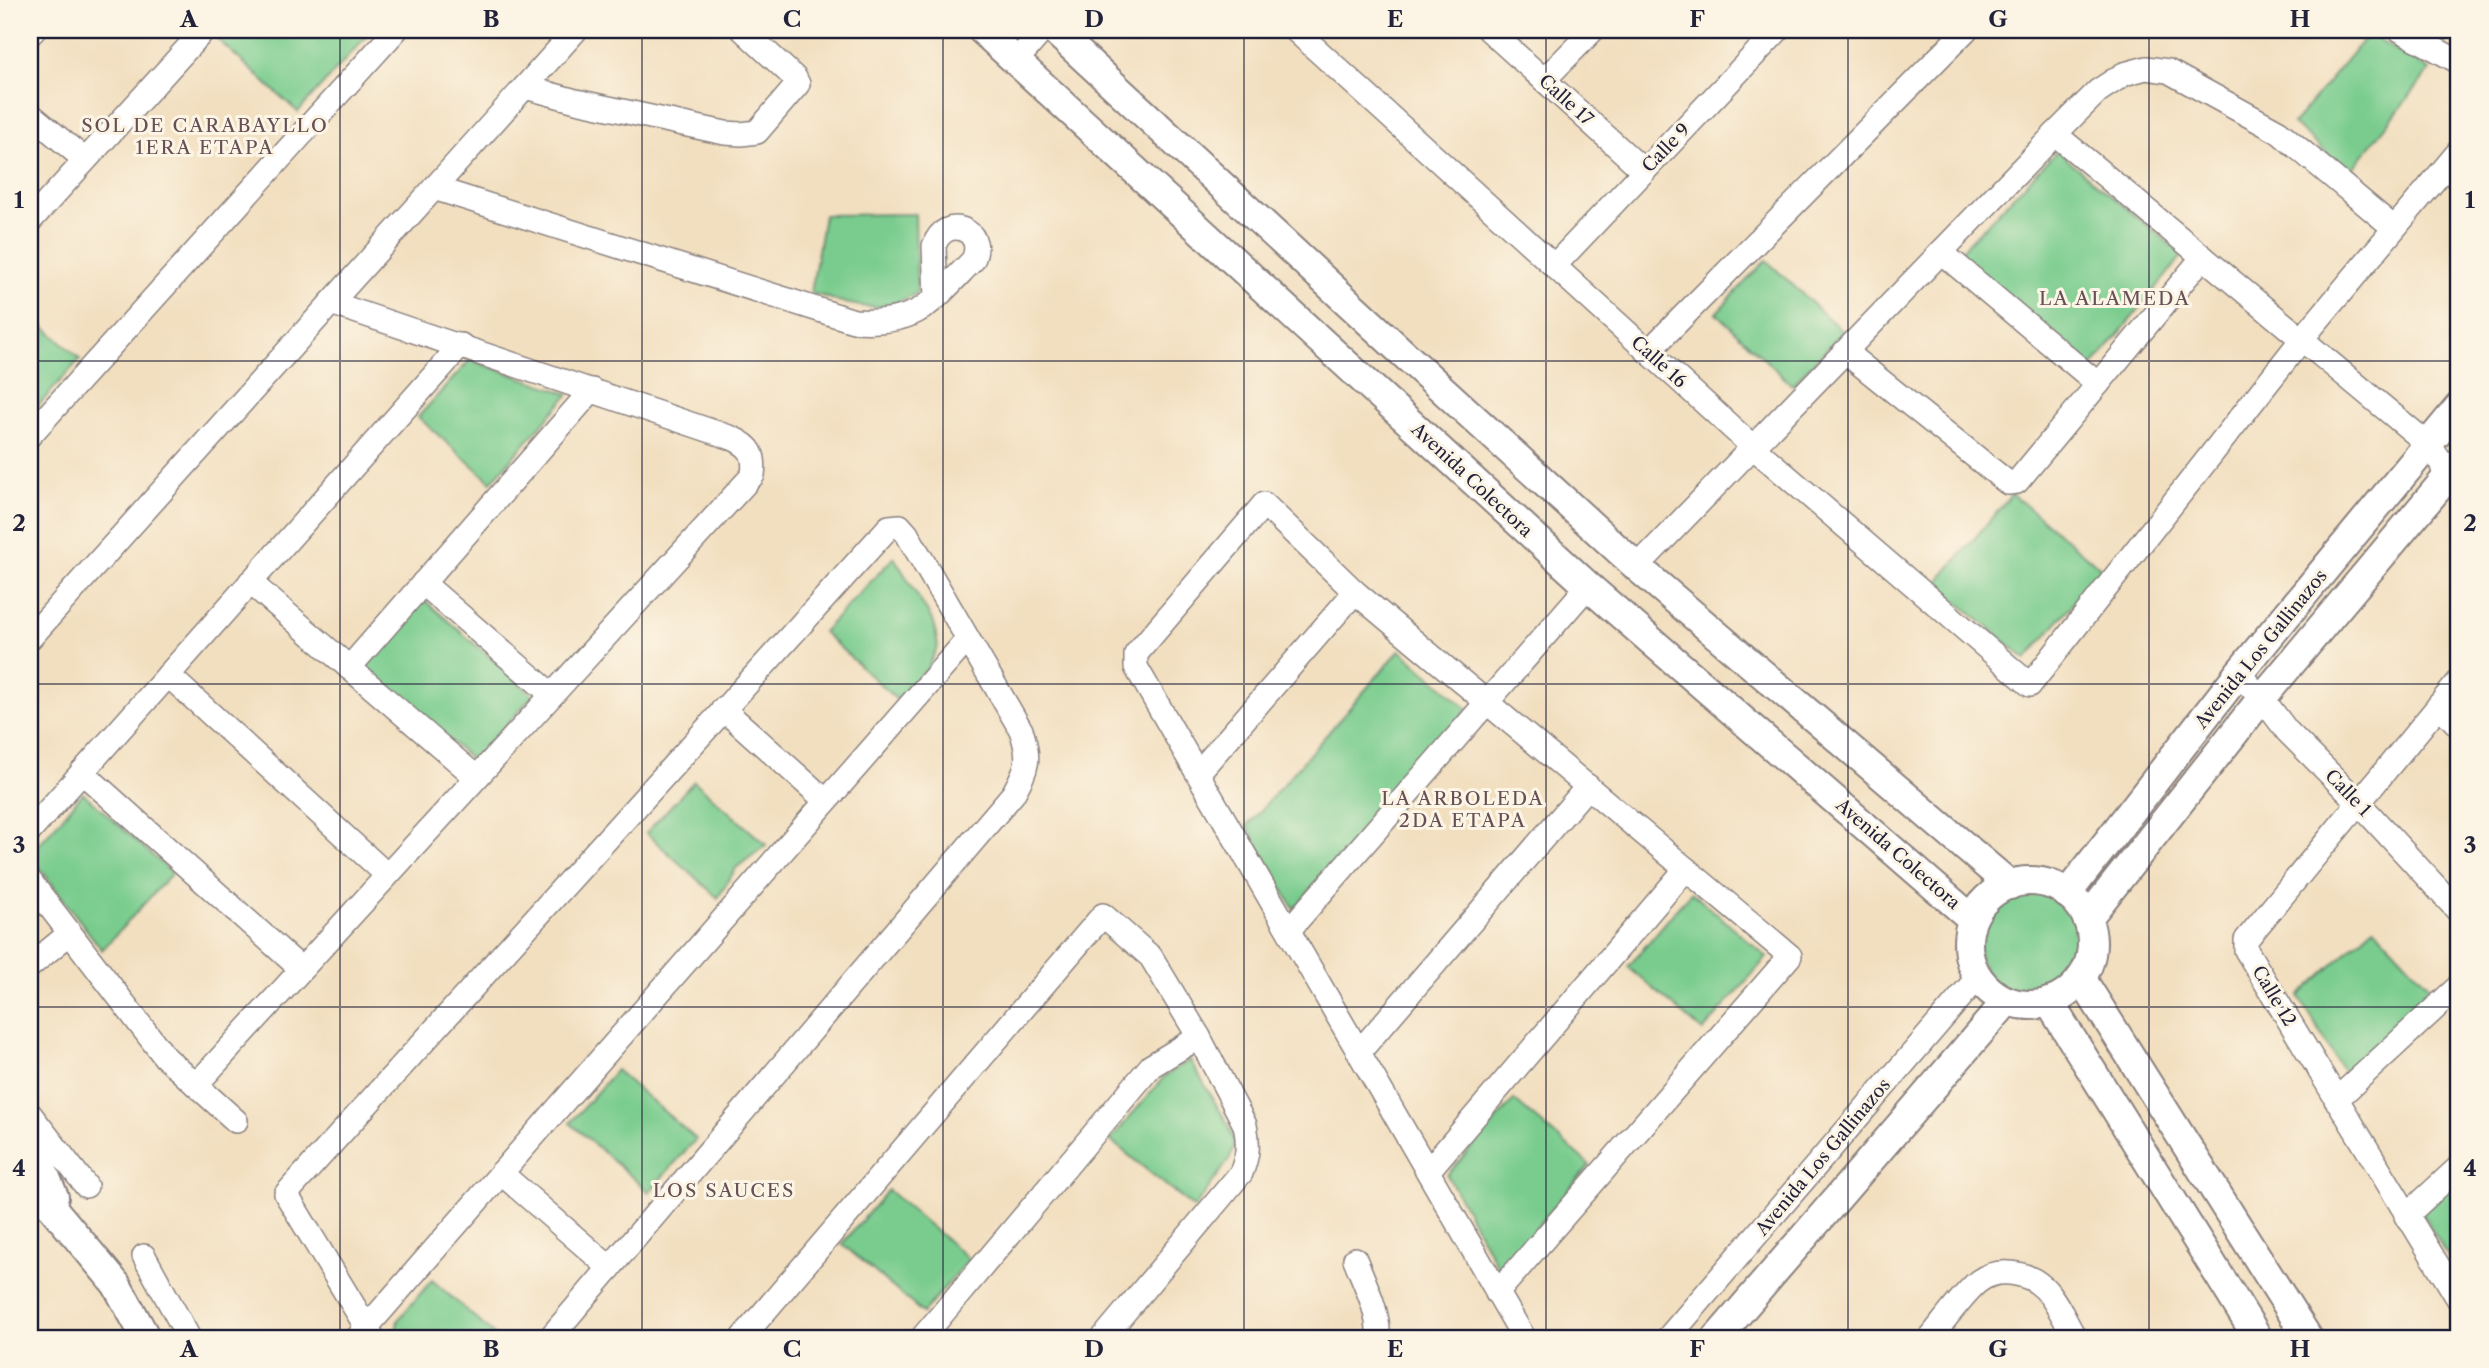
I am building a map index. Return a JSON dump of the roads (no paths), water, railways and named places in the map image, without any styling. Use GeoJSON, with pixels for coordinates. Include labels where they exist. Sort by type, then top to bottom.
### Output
{"type":"FeatureCollection","features":[{"type":"Feature","properties":{"kind":"street"},"geometry":{"type":"LineString","coordinates":[[30,34],[34,30]]}},
{"type":"Feature","properties":{"kind":"street"},"geometry":{"type":"LineString","coordinates":[[30,221],[204,30]]}},
{"type":"Feature","properties":{"kind":"street"},"geometry":{"type":"LineString","coordinates":[[30,435],[396,30]]}},
{"type":"Feature","properties":{"kind":"street"},"geometry":{"type":"LineString","coordinates":[[30,638],[576,30]]}},
{"type":"Feature","properties":{"kind":"street"},"geometry":{"type":"LineString","coordinates":[[525,87],[576,101],[725,133],[757,132],[795,91],[798,84],[795,78],[743,30]]}},
{"type":"Feature","properties":{"kind":"street","name":"Avenida Colectora"},"geometry":{"type":"LineString","coordinates":[[982,30],[1588,586],[1972,919]]}},
{"type":"Feature","properties":{"kind":"street"},"geometry":{"type":"LineString","coordinates":[[1016,61],[1043,30]]}},
{"type":"Feature","properties":{"kind":"street"},"geometry":{"type":"LineString","coordinates":[[1054,30],[1637,567],[2010,885]]}},
{"type":"Feature","properties":{"kind":"street","name":"Calle 16"},"geometry":{"type":"LineString","coordinates":[[1295,30],[1753,447],[2030,685],[2302,339]]}},
{"type":"Feature","properties":{"kind":"street","name":"Calle 17"},"geometry":{"type":"LineString","coordinates":[[1489,30],[1644,171]]}},
{"type":"Feature","properties":{"kind":"street"},"geometry":{"type":"LineString","coordinates":[[1544,80],[1593,30]]}},
{"type":"Feature","properties":{"kind":"street","name":"Calle 9"},"geometry":{"type":"LineString","coordinates":[[1554,266],[1778,30]]}},
{"type":"Feature","properties":{"kind":"street"},"geometry":{"type":"LineString","coordinates":[[1648,352],[1966,30]]}},
{"type":"Feature","properties":{"kind":"street"},"geometry":{"type":"LineString","coordinates":[[2400,30],[2459,62]]}},
{"type":"Feature","properties":{"kind":"street"},"geometry":{"type":"LineString","coordinates":[[1637,567],[2055,134],[2098,91],[2124,74],[2146,68],[2168,71],[2279,132],[2394,228]]}},
{"type":"Feature","properties":{"kind":"street"},"geometry":{"type":"LineString","coordinates":[[30,114],[85,160]]}},
{"type":"Feature","properties":{"kind":"street"},"geometry":{"type":"LineString","coordinates":[[2055,134],[2428,444],[2452,472]]}},
{"type":"Feature","properties":{"kind":"street"},"geometry":{"type":"LineString","coordinates":[[2302,339],[2459,150]]}},
{"type":"Feature","properties":{"kind":"street"},"geometry":{"type":"LineString","coordinates":[[434,188],[854,321],[879,323],[900,320],[916,313],[936,298]]}},
{"type":"Feature","properties":{"kind":"street"},"geometry":{"type":"LineString","coordinates":[[1941,252],[2098,384]]}},
{"type":"Feature","properties":{"kind":"street"},"geometry":{"type":"LineString","coordinates":[[1845,352],[2008,483],[2017,482],[2203,257]]}},
{"type":"Feature","properties":{"kind":"street"},"geometry":{"type":"LineString","coordinates":[[195,1085],[753,475],[753,453],[746,444],[732,438],[331,303]]}},
{"type":"Feature","properties":{"kind":"street"},"geometry":{"type":"LineString","coordinates":[[30,831],[461,345]]}},
{"type":"Feature","properties":{"kind":"street"},"geometry":{"type":"LineString","coordinates":[[349,668],[593,390]]}},
{"type":"Feature","properties":{"kind":"street","name":"Avenida Los Gallinazos"},"geometry":{"type":"LineString","coordinates":[[2067,894],[2238,674],[2459,407]]}},
{"type":"Feature","properties":{"kind":"street","name":"Avenida Los Gallinazos"},"geometry":{"type":"LineString","coordinates":[[2087,919],[2262,698],[2452,472]]}},
{"type":"Feature","properties":{"kind":"street"},"geometry":{"type":"LineString","coordinates":[[1497,1293],[1790,956],[1355,592],[1264,505],[1136,654],[1136,667],[1360,1051],[1497,1293],[1524,1338]]}},
{"type":"Feature","properties":{"kind":"street"},"geometry":{"type":"LineString","coordinates":[[550,1338],[1013,794],[1024,774],[1028,751],[1021,730],[900,526],[889,527],[286,1194],[365,1334],[501,1173],[967,640]]}},
{"type":"Feature","properties":{"kind":"street"},"geometry":{"type":"LineString","coordinates":[[250,582],[476,777]]}},
{"type":"Feature","properties":{"kind":"street"},"geometry":{"type":"LineString","coordinates":[[424,583],[552,695]]}},
{"type":"Feature","properties":{"kind":"street"},"geometry":{"type":"LineString","coordinates":[[1289,930],[1588,586]]}},
{"type":"Feature","properties":{"kind":"street"},"geometry":{"type":"LineString","coordinates":[[1198,774],[1355,592]]}},
{"type":"Feature","properties":{"kind":"street","name":"Calle 1"},"geometry":{"type":"LineString","coordinates":[[2238,674],[2262,698],[2287,731],[2358,802],[2459,912]]}},
{"type":"Feature","properties":{"kind":"street"},"geometry":{"type":"LineString","coordinates":[[168,675],[387,875]]}},
{"type":"Feature","properties":{"kind":"street","name":"Calle 12"},"geometry":{"type":"LineString","coordinates":[[2459,681],[2246,940],[2246,950],[2459,1300]]}},
{"type":"Feature","properties":{"kind":"street"},"geometry":{"type":"LineString","coordinates":[[2439,705],[2459,726]]}},
{"type":"Feature","properties":{"kind":"street"},"geometry":{"type":"LineString","coordinates":[[723,709],[827,801]]}},
{"type":"Feature","properties":{"kind":"street"},"geometry":{"type":"LineString","coordinates":[[82,772],[302,969]]}},
{"type":"Feature","properties":{"kind":"street"},"geometry":{"type":"LineString","coordinates":[[1360,1051],[1588,786]]}},
{"type":"Feature","properties":{"kind":"street"},"geometry":{"type":"LineString","coordinates":[[1428,1171],[1686,869]]}},
{"type":"Feature","properties":{"kind":"street"},"geometry":{"type":"LineString","coordinates":[[30,881],[165,1057],[236,1121]]}},
{"type":"Feature","properties":{"kind":"street"},"geometry":{"type":"LineString","coordinates":[[2021,881],[2040,882],[2067,894],[2076,901],[2087,919],[2092,939],[2090,959],[2081,978],[2067,993],[2049,1002],[2028,1005],[2007,1001],[1990,991],[1978,977],[1970,959],[1967,939],[1972,919],[1984,901],[2000,889],[2021,881]]}},
{"type":"Feature","properties":{"kind":"street"},"geometry":{"type":"LineString","coordinates":[[742,1338],[1103,915],[1151,957],[1199,1037],[1245,1125],[1249,1141],[1247,1158],[1241,1173],[1103,1338]]}},
{"type":"Feature","properties":{"kind":"street"},"geometry":{"type":"LineString","coordinates":[[30,966],[70,933]]}},
{"type":"Feature","properties":{"kind":"street","name":"Avenida Los Gallinazos"},"geometry":{"type":"LineString","coordinates":[[1668,1338],[1978,977]]}},
{"type":"Feature","properties":{"kind":"street"},"geometry":{"type":"LineString","coordinates":[[2081,978],[2308,1338]]}},
{"type":"Feature","properties":{"kind":"street"},"geometry":{"type":"LineString","coordinates":[[2336,1100],[2459,986]]}},
{"type":"Feature","properties":{"kind":"street","name":"Avenida Los Gallinazos"},"geometry":{"type":"LineString","coordinates":[[1717,1338],[2007,1001]]}},
{"type":"Feature","properties":{"kind":"street"},"geometry":{"type":"LineString","coordinates":[[2049,1002],[2258,1338]]}},
{"type":"Feature","properties":{"kind":"street"},"geometry":{"type":"LineString","coordinates":[[922,1338],[1151,1066],[1199,1037]]}},
{"type":"Feature","properties":{"kind":"street"},"geometry":{"type":"LineString","coordinates":[[30,1114],[86,1186]]}},
{"type":"Feature","properties":{"kind":"street"},"geometry":{"type":"LineString","coordinates":[[30,1140],[64,1223]]}},
{"type":"Feature","properties":{"kind":"street"},"geometry":{"type":"LineString","coordinates":[[2406,1216],[2459,1167]]}},
{"type":"Feature","properties":{"kind":"street"},"geometry":{"type":"LineString","coordinates":[[501,1173],[610,1268]]}},
{"type":"Feature","properties":{"kind":"street"},"geometry":{"type":"LineString","coordinates":[[30,1181],[116,1284],[146,1338]]}},
{"type":"Feature","properties":{"kind":"street"},"geometry":{"type":"LineString","coordinates":[[144,1256],[189,1338]]}},
{"type":"Feature","properties":{"kind":"street"},"geometry":{"type":"LineString","coordinates":[[1355,1259],[1368,1292],[1378,1338]]}},
{"type":"Feature","properties":{"kind":"street"},"geometry":{"type":"LineString","coordinates":[[1930,1338],[1978,1281],[1995,1274],[2013,1273],[2032,1278],[2045,1289],[2075,1338]]}},
{"type":"Feature","properties":{"kind":"district","name":"SOL DE CARABAYLLO 1ERA ETAPA"},"geometry":{"type":"Point","coordinates":[205,136]}},
{"type":"Feature","properties":{"kind":"district","name":"LA ALAMEDA"},"geometry":{"type":"Point","coordinates":[2115,298]}},
{"type":"Feature","properties":{"kind":"district","name":"LA ARBOLEDA 2DA ETAPA"},"geometry":{"type":"Point","coordinates":[1463,809]}},
{"type":"Feature","properties":{"kind":"district","name":"LOS SAUCES"},"geometry":{"type":"Point","coordinates":[724,1190]}}]}
